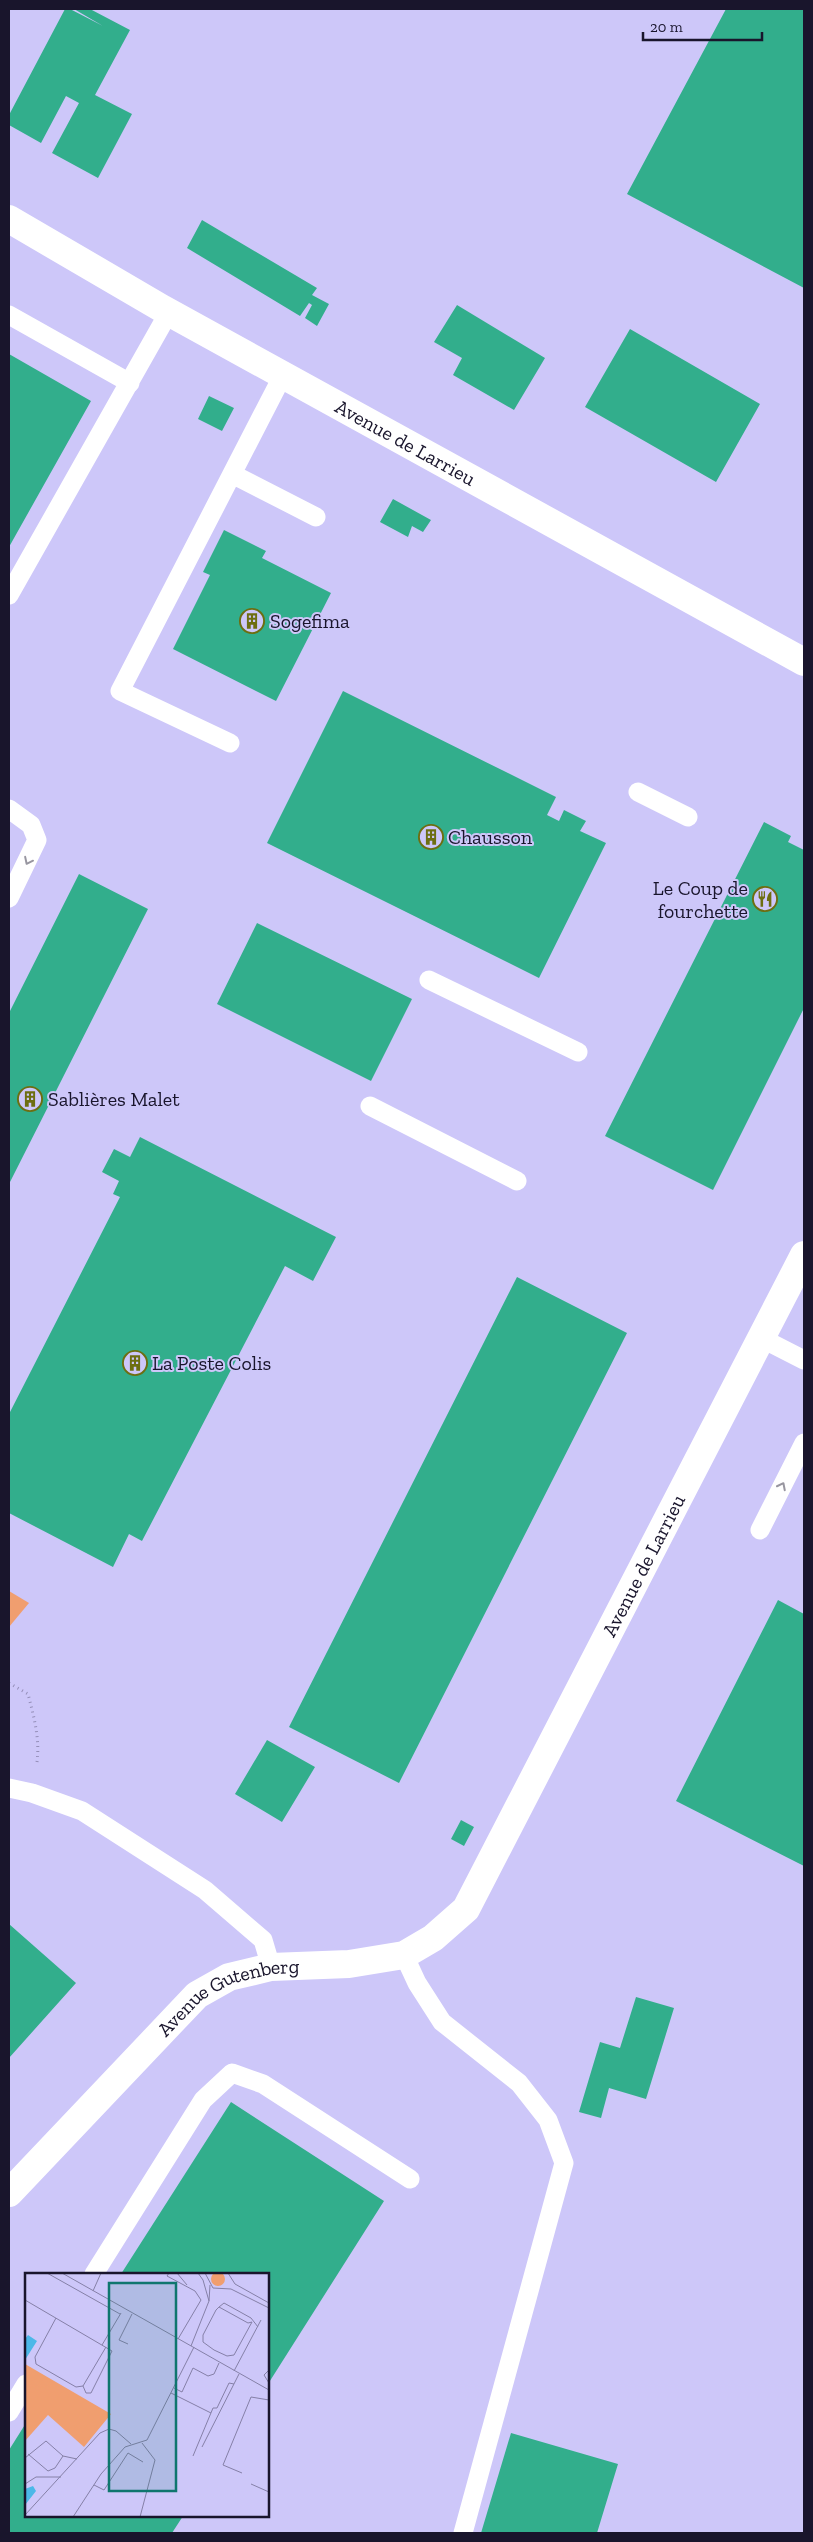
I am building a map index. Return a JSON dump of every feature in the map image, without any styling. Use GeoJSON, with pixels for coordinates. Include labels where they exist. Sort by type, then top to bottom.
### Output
{"type":"FeatureCollection","features":[{"type":"Feature","properties":{"kind":"street","name":"Avenue de Larrieu"},"geometry":{"type":"LineString","coordinates":[[9,220],[169,312],[804,662]]}},
{"type":"Feature","properties":{"kind":"street","name":"Avenue de Larrieu"},"geometry":{"type":"LineString","coordinates":[[485,1875],[761,1338],[800,1273]]}},
{"type":"Feature","properties":{"kind":"street","name":"Avenue Gutenberg"},"geometry":{"type":"LineString","coordinates":[[9,2194],[197,1995],[229,1978],[271,1967],[349,1964],[404,1955],[432,1938],[466,1909],[485,1875]]}},
{"type":"Feature","properties":{"kind":"lane"},"geometry":{"type":"LineString","coordinates":[[9,595],[169,312]]}},
{"type":"Feature","properties":{"kind":"lane"},"geometry":{"type":"LineString","coordinates":[[9,315],[130,383]]}},
{"type":"Feature","properties":{"kind":"lane"},"geometry":{"type":"LineString","coordinates":[[230,743],[120,691],[283,375]]}},
{"type":"Feature","properties":{"kind":"lane"},"geometry":{"type":"LineString","coordinates":[[232,474],[316,517]]}},
{"type":"Feature","properties":{"kind":"lane"},"geometry":{"type":"LineString","coordinates":[[638,792],[688,817]]}},
{"type":"Feature","properties":{"kind":"lane"},"geometry":{"type":"LineString","coordinates":[[9,809],[31,825],[37,840],[9,898]]}},
{"type":"Feature","properties":{"kind":"lane"},"geometry":{"type":"LineString","coordinates":[[429,980],[578,1052]]}},
{"type":"Feature","properties":{"kind":"lane"},"geometry":{"type":"LineString","coordinates":[[370,1106],[517,1181]]}},
{"type":"Feature","properties":{"kind":"lane"},"geometry":{"type":"LineString","coordinates":[[761,1338],[804,1360]]}},
{"type":"Feature","properties":{"kind":"lane"},"geometry":{"type":"LineString","coordinates":[[760,1530],[804,1443]]}},
{"type":"Feature","properties":{"kind":"lane"},"geometry":{"type":"LineString","coordinates":[[9,1788],[32,1793],[82,1811],[205,1890],[263,1940],[271,1967]]}},
{"type":"Feature","properties":{"kind":"lane"},"geometry":{"type":"LineString","coordinates":[[404,1955],[417,1984],[442,2022],[519,2082],[548,2120],[564,2163],[463,2533]]}},
{"type":"Feature","properties":{"kind":"lane"},"geometry":{"type":"LineString","coordinates":[[95,2273],[203,2100],[232,2073],[263,2084],[410,2179]]}},
{"type":"Feature","properties":{"kind":"lane"},"geometry":{"type":"LineString","coordinates":[[9,2412],[25,2386]]}},
{"type":"Feature","properties":{"kind":"path"},"geometry":{"type":"LineString","coordinates":[[9,1682],[28,1694],[35,1719],[39,1750],[32,1793]]}},
{"type":"Feature","properties":{"kind":"shaded area"},"geometry":{"type":"Polygon","coordinates":[[[9,1591],[29,1603],[9,1627],[9,1591]]]}},
{"type":"Feature","properties":{"kind":"building"},"geometry":{"type":"Polygon","coordinates":[[[65,9],[70,9],[103,26],[74,9],[90,9],[130,30],[95,95],[132,114],[98,178],[52,153],[79,103],[66,96],[41,143],[9,125],[9,115],[65,9]]]}},
{"type":"Feature","properties":{"kind":"building"},"geometry":{"type":"Polygon","coordinates":[[[726,9],[804,9],[804,288],[627,194],[726,9]]]}},
{"type":"Feature","properties":{"kind":"building"},"geometry":{"type":"Polygon","coordinates":[[[202,220],[317,288],[312,295],[329,304],[317,326],[305,318],[312,305],[309,303],[300,316],[187,248],[202,220]]]}},
{"type":"Feature","properties":{"kind":"building"},"geometry":{"type":"Polygon","coordinates":[[[457,305],[545,358],[514,410],[453,375],[462,358],[434,342],[457,305]]]}},
{"type":"Feature","properties":{"kind":"building"},"geometry":{"type":"Polygon","coordinates":[[[630,329],[760,404],[716,482],[585,407],[630,329]]]}},
{"type":"Feature","properties":{"kind":"building"},"geometry":{"type":"Polygon","coordinates":[[[9,354],[91,401],[9,547],[9,354]]]}},
{"type":"Feature","properties":{"kind":"building"},"geometry":{"type":"Polygon","coordinates":[[[209,396],[234,408],[222,431],[198,419],[209,396]]]}},
{"type":"Feature","properties":{"kind":"building"},"geometry":{"type":"Polygon","coordinates":[[[393,499],[431,520],[423,532],[412,526],[408,537],[380,522],[393,499]]]}},
{"type":"Feature","properties":{"kind":"building","name":"Sogefima"},"geometry":{"type":"Polygon","coordinates":[[[224,530],[266,551],[262,558],[331,593],[276,701],[173,649],[210,575],[203,572],[224,530]]]}},
{"type":"Feature","properties":{"kind":"building","name":"Chausson"},"geometry":{"type":"Polygon","coordinates":[[[343,691],[556,797],[547,815],[559,821],[564,810],[586,821],[580,831],[606,843],[539,978],[267,843],[343,691]]]}},
{"type":"Feature","properties":{"kind":"building"},"geometry":{"type":"Polygon","coordinates":[[[764,822],[791,836],[788,842],[804,850],[804,1008],[713,1190],[605,1136],[764,822]]]}},
{"type":"Feature","properties":{"kind":"building","name":"Sablières Malet"},"geometry":{"type":"Polygon","coordinates":[[[79,874],[148,909],[9,1184],[9,1013],[79,874]]]}},
{"type":"Feature","properties":{"kind":"building"},"geometry":{"type":"Polygon","coordinates":[[[257,923],[412,999],[371,1081],[217,1004],[257,923]]]}},
{"type":"Feature","properties":{"kind":"building","name":"La Poste Colis"},"geometry":{"type":"Polygon","coordinates":[[[140,1137],[336,1237],[313,1281],[285,1266],[142,1541],[129,1534],[113,1567],[9,1513],[9,1414],[120,1197],[113,1194],[119,1181],[102,1172],[114,1149],[130,1157],[140,1137]]]}},
{"type":"Feature","properties":{"kind":"building"},"geometry":{"type":"Polygon","coordinates":[[[517,1277],[627,1333],[399,1783],[289,1727],[517,1277]]]}},
{"type":"Feature","properties":{"kind":"building"},"geometry":{"type":"Polygon","coordinates":[[[778,1600],[804,1614],[804,1866],[676,1801],[778,1600]]]}},
{"type":"Feature","properties":{"kind":"building"},"geometry":{"type":"Polygon","coordinates":[[[267,1740],[315,1767],[282,1822],[235,1794],[267,1740]]]}},
{"type":"Feature","properties":{"kind":"building"},"geometry":{"type":"Polygon","coordinates":[[[461,1820],[474,1827],[464,1846],[451,1839],[461,1820]]]}},
{"type":"Feature","properties":{"kind":"building"},"geometry":{"type":"Polygon","coordinates":[[[9,1924],[76,1983],[9,2058],[9,1924]]]}},
{"type":"Feature","properties":{"kind":"building"},"geometry":{"type":"Polygon","coordinates":[[[636,1997],[674,2008],[646,2099],[609,2088],[601,2118],[579,2112],[600,2042],[620,2048],[636,1997]]]}},
{"type":"Feature","properties":{"kind":"building"},"geometry":{"type":"Polygon","coordinates":[[[231,2102],[384,2201],[269,2382],[269,2273],[122,2273],[231,2102]]]}},
{"type":"Feature","properties":{"kind":"building"},"geometry":{"type":"Polygon","coordinates":[[[25,2425],[25,2517],[182,2517],[172,2533],[9,2533],[9,2450],[25,2425]]]}},
{"type":"Feature","properties":{"kind":"building"},"geometry":{"type":"Polygon","coordinates":[[[511,2433],[618,2464],[597,2533],[481,2533],[511,2433]]]}},
{"type":"Feature","properties":{"kind":"place","name":"Sogefima"},"geometry":{"type":"Point","coordinates":[252,621]}},
{"type":"Feature","properties":{"kind":"place","name":"Chausson"},"geometry":{"type":"Point","coordinates":[431,837]}},
{"type":"Feature","properties":{"kind":"place","name":"Le Coup de fourchette"},"geometry":{"type":"Point","coordinates":[765,899]}},
{"type":"Feature","properties":{"kind":"place","name":"Sablières Malet"},"geometry":{"type":"Point","coordinates":[30,1099]}},
{"type":"Feature","properties":{"kind":"place","name":"La Poste Colis"},"geometry":{"type":"Point","coordinates":[135,1363]}}]}
